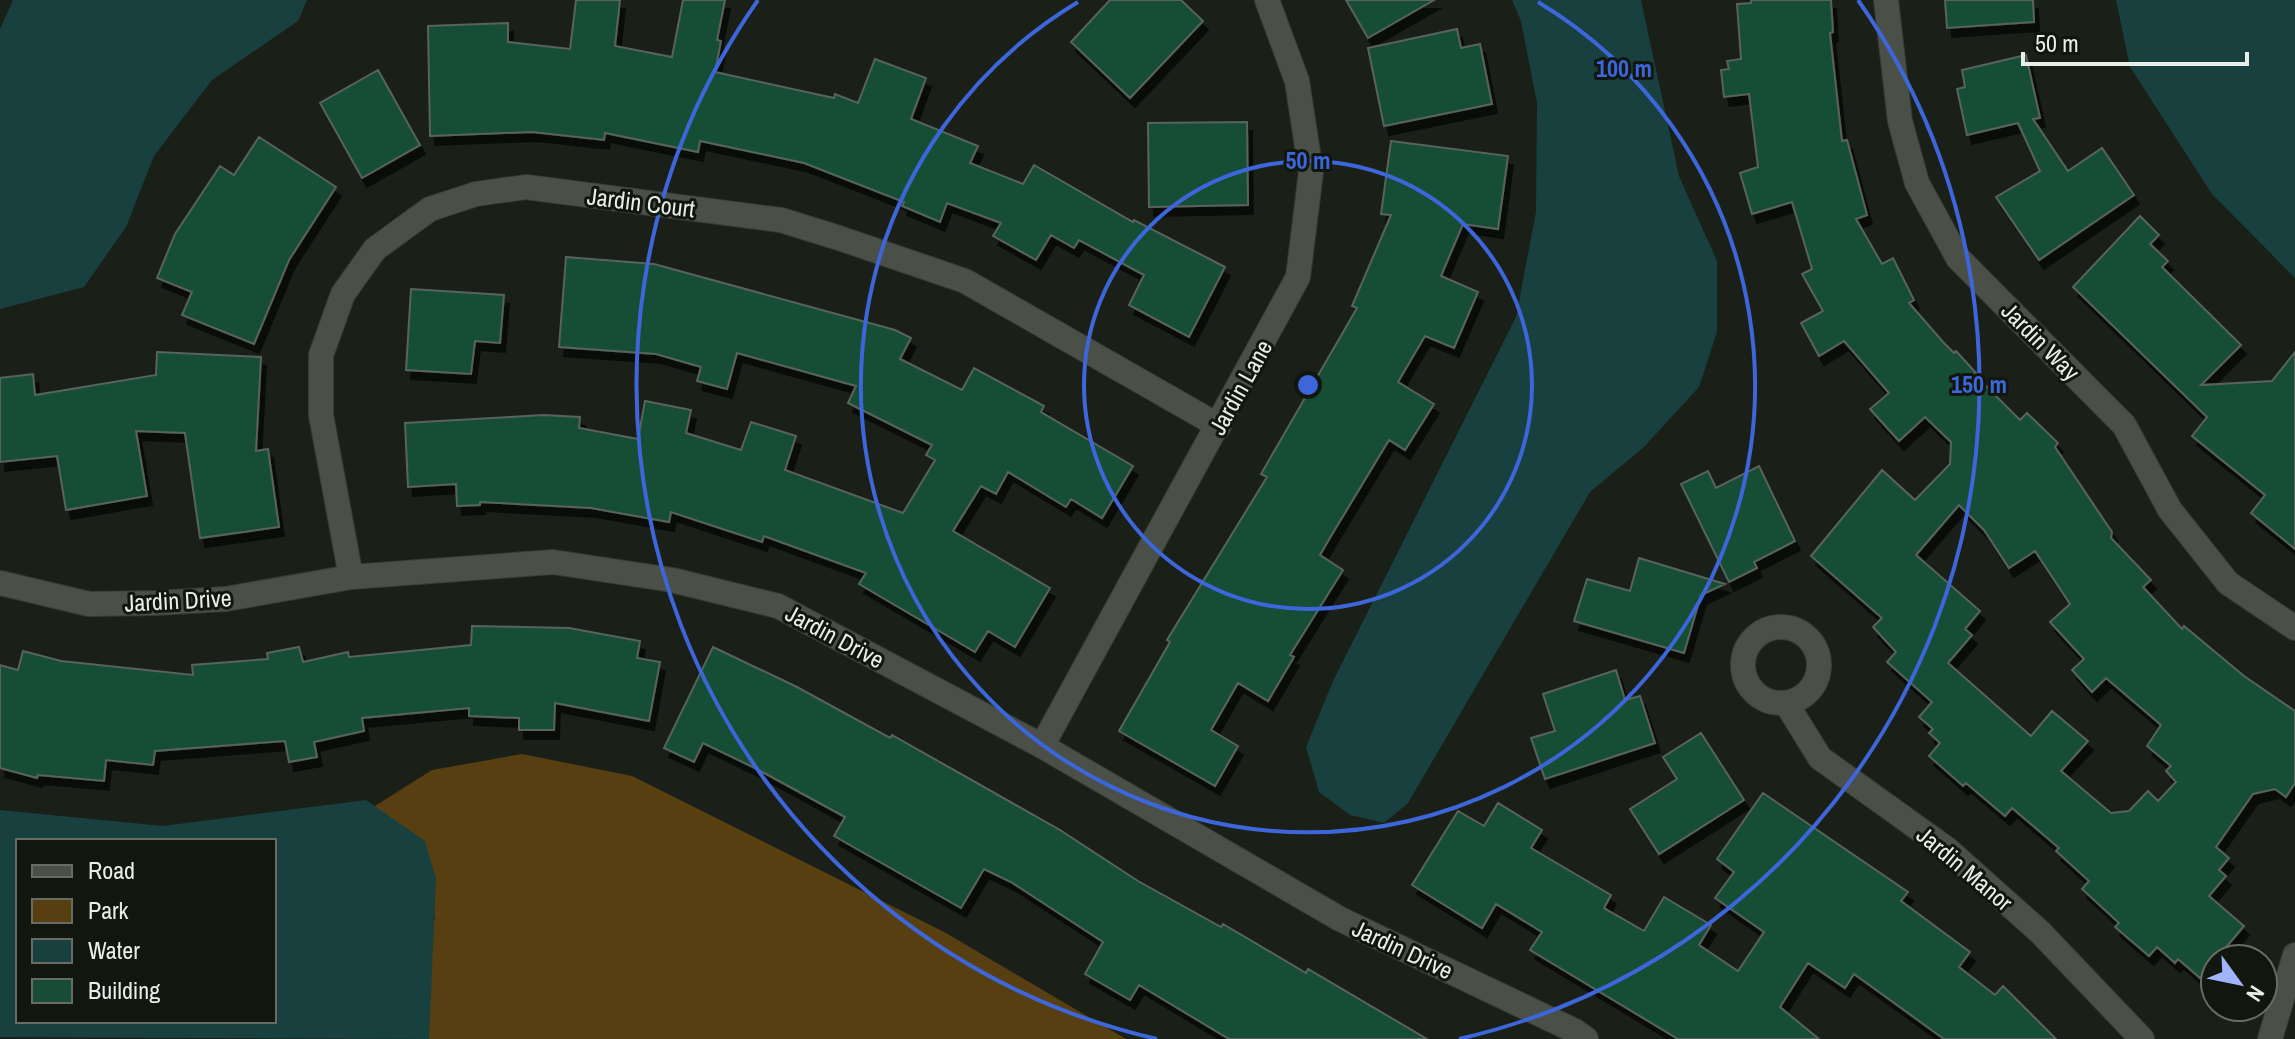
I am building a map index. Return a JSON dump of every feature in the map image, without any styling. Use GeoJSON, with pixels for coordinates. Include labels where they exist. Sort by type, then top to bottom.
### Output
{"type":"FeatureCollection","features":[{"type":"Feature","properties":{"kind":"street","name":"Jardin Lane"},"geometry":{"type":"LineString","coordinates":[[1042,746],[1298,277],[1311,172],[1297,81],[1267,0]]}},
{"type":"Feature","properties":{"kind":"street","name":"Jardin Way"},"geometry":{"type":"LineString","coordinates":[[1886,0],[1900,121],[1917,183],[1958,258],[2124,425],[2170,510],[2228,583],[2295,628]]}},
{"type":"Feature","properties":{"kind":"street","name":"Jardin Court"},"geometry":{"type":"LineString","coordinates":[[351,577],[321,415],[321,355],[343,294],[375,249],[430,209],[476,194],[526,187],[781,220],[965,281],[1219,426]]}},
{"type":"Feature","properties":{"kind":"street","name":"Jardin Drive"},"geometry":{"type":"LineString","coordinates":[[0,583],[89,604],[155,603],[226,599],[351,577],[553,562],[672,580],[778,606],[1042,746],[1340,919],[1586,1039]]}},
{"type":"Feature","properties":{"kind":"street","name":"Jardin Manor"},"geometry":{"type":"LineString","coordinates":[[1786,703],[1820,758],[1947,849],[2040,932],[2142,1039]]}},
{"type":"Feature","properties":{"kind":"street"},"geometry":{"type":"LineString","coordinates":[[2270,1039],[2295,955]]}},
{"type":"Feature","properties":{"kind":"green space"},"geometry":{"type":"Polygon","coordinates":[[[522,754],[632,776],[946,933],[1126,1039],[415,1039],[423,950],[435,919],[431,883],[359,816],[432,770],[522,754]]]}},
{"type":"Feature","properties":{"kind":"water"},"geometry":{"type":"Polygon","coordinates":[[[13,0],[307,0],[298,21],[212,80],[154,156],[126,227],[84,287],[0,309],[0,29],[13,0]]]}},
{"type":"Feature","properties":{"kind":"water"},"geometry":{"type":"Polygon","coordinates":[[[1512,0],[1641,0],[1679,176],[1717,261],[1717,332],[1699,387],[1644,447],[1590,492],[1408,803],[1384,823],[1350,815],[1319,792],[1306,747],[1333,681],[1516,317],[1536,212],[1537,103],[1521,21],[1512,0]]]}},
{"type":"Feature","properties":{"kind":"water"},"geometry":{"type":"Polygon","coordinates":[[[2116,0],[2295,0],[2295,278],[2212,194],[2130,67],[2116,0]]]}},
{"type":"Feature","properties":{"kind":"water"},"geometry":{"type":"Polygon","coordinates":[[[366,800],[425,841],[436,879],[429,1039],[0,1037],[0,810],[163,826],[366,800]]]}},
{"type":"Feature","properties":{"kind":"building"},"geometry":{"type":"Polygon","coordinates":[[[576,0],[620,0],[615,46],[672,57],[683,0],[725,0],[717,40],[721,41],[715,72],[834,98],[835,94],[858,103],[875,59],[926,78],[911,119],[978,146],[970,163],[1023,184],[1034,165],[1133,222],[1225,267],[1189,337],[1129,305],[1144,275],[1079,240],[1074,248],[1051,235],[1036,260],[993,236],[1001,223],[947,203],[940,222],[902,206],[904,202],[804,163],[700,141],[698,152],[605,133],[604,140],[532,132],[430,136],[428,26],[508,23],[508,42],[570,49],[576,0]]]}},
{"type":"Feature","properties":{"kind":"building"},"geometry":{"type":"Polygon","coordinates":[[[1110,0],[1181,0],[1203,21],[1130,98],[1071,42],[1110,0]]]}},
{"type":"Feature","properties":{"kind":"building"},"geometry":{"type":"Polygon","coordinates":[[[1346,0],[1434,0],[1368,38],[1346,0]]]}},
{"type":"Feature","properties":{"kind":"building"},"geometry":{"type":"Polygon","coordinates":[[[1751,0],[1831,0],[1833,32],[1830,33],[1842,141],[1847,140],[1867,215],[1856,219],[1882,264],[1893,258],[1914,300],[1909,303],[1944,343],[1954,353],[1956,351],[1974,374],[2020,420],[2027,413],[2058,443],[2055,447],[2112,532],[2111,538],[2151,580],[2143,587],[2182,629],[2184,626],[2244,676],[2295,711],[2295,783],[2286,797],[2275,789],[2253,794],[2216,847],[2229,858],[2219,870],[2226,876],[2209,896],[2244,926],[2230,943],[2199,943],[2199,977],[2178,959],[2175,963],[2157,947],[2149,956],[2115,927],[2119,923],[2082,889],[2089,881],[2056,851],[2059,848],[2012,808],[2005,816],[1966,783],[1963,786],[1929,756],[1940,743],[1929,733],[1933,729],[1919,717],[1932,702],[1887,662],[1896,652],[1873,627],[1882,618],[1811,556],[1882,470],[1915,500],[1950,464],[1951,442],[1925,417],[1899,441],[1870,409],[1889,393],[1844,341],[1819,356],[1801,323],[1823,311],[1802,274],[1812,269],[1792,202],[1752,214],[1740,173],[1758,167],[1749,94],[1724,97],[1721,70],[1729,69],[1727,61],[1741,59],[1737,4],[1751,3],[1751,0]],[[1959,505],[1916,555],[1980,611],[1965,629],[1972,635],[1948,663],[2031,736],[2052,711],[2088,741],[2061,771],[2111,813],[2129,811],[2148,791],[2158,801],[2176,782],[2166,771],[2171,766],[2147,746],[2161,725],[2106,678],[2092,692],[2072,670],[2084,659],[2050,622],[2070,604],[2035,551],[2009,568],[1984,530],[1959,505]]]}},
{"type":"Feature","properties":{"kind":"building"},"geometry":{"type":"Polygon","coordinates":[[[1945,0],[2033,0],[2034,22],[1947,28],[1945,0]]]}},
{"type":"Feature","properties":{"kind":"building"},"geometry":{"type":"Polygon","coordinates":[[[1457,29],[1461,48],[1480,44],[1492,104],[1384,126],[1368,48],[1457,29]]]}},
{"type":"Feature","properties":{"kind":"building"},"geometry":{"type":"Polygon","coordinates":[[[2026,55],[2040,118],[2033,119],[2068,171],[2102,148],[2134,195],[2039,260],[1996,197],[2040,171],[2018,123],[1967,135],[1957,89],[1965,87],[1962,70],[2026,55]]]}},
{"type":"Feature","properties":{"kind":"building"},"geometry":{"type":"Polygon","coordinates":[[[378,70],[420,145],[362,178],[320,103],[378,70]]]}},
{"type":"Feature","properties":{"kind":"building"},"geometry":{"type":"Polygon","coordinates":[[[1247,122],[1248,205],[1149,207],[1148,123],[1247,122]]]}},
{"type":"Feature","properties":{"kind":"building"},"geometry":{"type":"Polygon","coordinates":[[[259,137],[336,187],[289,260],[254,344],[182,315],[192,292],[157,278],[175,234],[220,166],[234,175],[259,137]]]}},
{"type":"Feature","properties":{"kind":"building"},"geometry":{"type":"Polygon","coordinates":[[[1391,141],[1508,156],[1498,229],[1463,224],[1441,276],[1478,292],[1454,348],[1425,336],[1398,382],[1434,404],[1405,450],[1389,440],[1320,555],[1343,570],[1290,655],[1294,657],[1268,701],[1238,683],[1211,730],[1238,746],[1215,786],[1119,731],[1170,642],[1167,640],[1267,477],[1261,474],[1357,308],[1352,306],[1391,215],[1381,214],[1391,141]]]}},
{"type":"Feature","properties":{"kind":"building"},"geometry":{"type":"Polygon","coordinates":[[[2140,216],[2159,235],[2150,244],[2168,261],[2162,267],[2241,345],[2201,385],[2272,381],[2295,352],[2295,549],[2251,513],[2265,495],[2192,436],[2207,417],[2073,287],[2140,216]]]}},
{"type":"Feature","properties":{"kind":"building"},"geometry":{"type":"Polygon","coordinates":[[[566,257],[654,264],[895,330],[911,338],[900,359],[962,390],[974,368],[1044,406],[1041,412],[1133,466],[1102,518],[1071,499],[1066,507],[1008,472],[996,494],[981,486],[953,531],[1050,588],[1015,647],[988,631],[975,652],[859,584],[866,573],[764,536],[762,542],[671,512],[669,522],[591,508],[480,502],[480,505],[457,506],[456,484],[408,487],[405,423],[543,415],[580,417],[579,428],[638,439],[645,401],[691,410],[686,433],[741,450],[751,422],[796,436],[785,470],[903,513],[935,460],[926,455],[932,445],[848,403],[856,386],[737,353],[727,389],[697,381],[701,367],[656,354],[559,347],[566,257]]]}},
{"type":"Feature","properties":{"kind":"building"},"geometry":{"type":"Polygon","coordinates":[[[411,289],[504,295],[500,343],[475,341],[471,374],[406,370],[411,289]]]}},
{"type":"Feature","properties":{"kind":"building"},"geometry":{"type":"Polygon","coordinates":[[[157,352],[261,357],[256,451],[268,449],[279,527],[200,538],[185,433],[136,431],[147,496],[66,510],[57,456],[0,462],[0,378],[33,374],[35,395],[156,375],[157,352]]]}},
{"type":"Feature","properties":{"kind":"building"},"geometry":{"type":"Polygon","coordinates":[[[1759,466],[1795,541],[1754,562],[1757,568],[1729,582],[1681,484],[1708,471],[1716,488],[1759,466]]]}},
{"type":"Feature","properties":{"kind":"building"},"geometry":{"type":"Polygon","coordinates":[[[1639,558],[1725,584],[1701,595],[1684,653],[1574,621],[1587,579],[1630,591],[1639,558]]]}},
{"type":"Feature","properties":{"kind":"building"},"geometry":{"type":"Polygon","coordinates":[[[472,626],[569,628],[640,641],[637,658],[660,662],[649,721],[555,703],[554,730],[519,730],[519,718],[469,716],[469,708],[362,718],[364,731],[314,742],[317,757],[289,762],[285,741],[155,751],[153,765],[106,760],[104,781],[38,775],[37,778],[0,768],[0,665],[18,670],[23,651],[61,661],[193,675],[192,665],[268,659],[267,653],[299,647],[303,662],[348,652],[349,657],[471,645],[472,626]]]}},
{"type":"Feature","properties":{"kind":"building"},"geometry":{"type":"Polygon","coordinates":[[[713,647],[797,687],[890,738],[892,735],[1060,830],[1138,881],[1221,927],[1223,924],[1306,973],[1308,969],[1427,1039],[1229,1039],[1139,985],[1130,1000],[1085,974],[1103,942],[1011,882],[984,869],[961,908],[834,836],[845,817],[757,769],[703,743],[694,762],[664,748],[713,647]]]}},
{"type":"Feature","properties":{"kind":"building"},"geometry":{"type":"Polygon","coordinates":[[[1616,670],[1625,700],[1640,696],[1655,743],[1545,779],[1531,738],[1555,731],[1543,694],[1616,670]]]}},
{"type":"Feature","properties":{"kind":"building"},"geometry":{"type":"Polygon","coordinates":[[[1701,733],[1744,800],[1659,854],[1630,809],[1677,779],[1663,757],[1701,733]]]}},
{"type":"Feature","properties":{"kind":"building"},"geometry":{"type":"Polygon","coordinates":[[[1763,793],[1908,892],[1901,901],[1970,952],[1959,967],[1995,995],[2003,986],[2056,1039],[1944,1039],[1854,974],[1845,988],[1808,963],[1780,1007],[1819,1039],[1678,1039],[1530,950],[1542,932],[1496,904],[1482,928],[1412,885],[1458,811],[1484,826],[1498,803],[1542,830],[1531,848],[1611,895],[1604,908],[1644,931],[1664,897],[1711,925],[1699,945],[1738,971],[1764,932],[1715,898],[1734,872],[1717,859],[1763,793]]]}}]}
